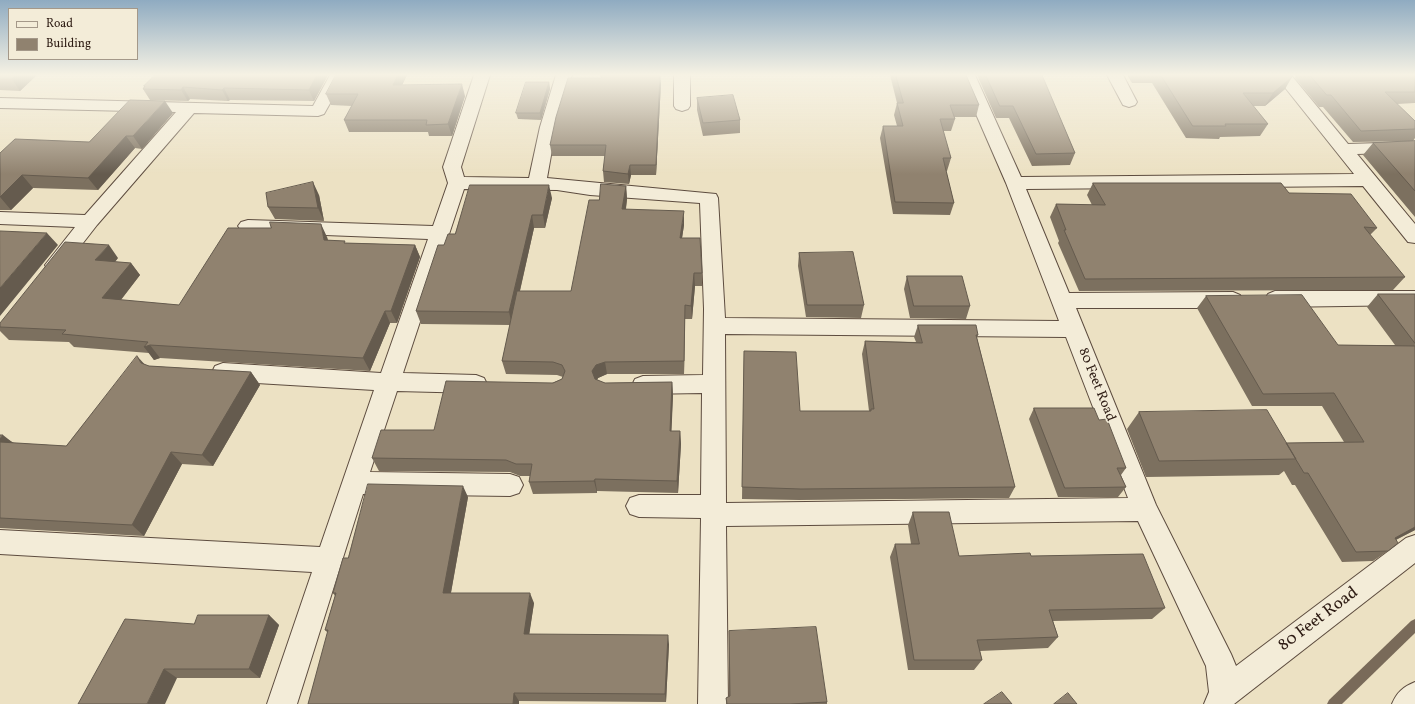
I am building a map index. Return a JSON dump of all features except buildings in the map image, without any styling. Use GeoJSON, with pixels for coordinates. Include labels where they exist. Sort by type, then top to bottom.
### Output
{"type":"FeatureCollection","features":[{"type":"Feature","properties":{"kind":"street"},"geometry":{"type":"LineString","coordinates":[[43,280],[90,221],[189,108]]}},
{"type":"Feature","properties":{"kind":"street"},"geometry":{"type":"LineString","coordinates":[[217,108],[318,111],[320,108]]}},
{"type":"Feature","properties":{"kind":"street"},"geometry":{"type":"LineString","coordinates":[[282,704],[354,483],[458,183],[452,167],[471,108]]}},
{"type":"Feature","properties":{"kind":"street"},"geometry":{"type":"LineString","coordinates":[[537,184],[548,128],[554,108]]}},
{"type":"Feature","properties":{"kind":"street","name":"80 Feet Road"},"geometry":{"type":"LineString","coordinates":[[982,108],[1016,183],[1144,509],[1221,664],[1221,699]]}},
{"type":"Feature","properties":{"kind":"street"},"geometry":{"type":"LineString","coordinates":[[1309,108],[1415,236]]}},
{"type":"Feature","properties":{"kind":"street"},"geometry":{"type":"LineString","coordinates":[[1342,149],[1415,147]]}},
{"type":"Feature","properties":{"kind":"street"},"geometry":{"type":"LineString","coordinates":[[1016,183],[1368,180]]}},
{"type":"Feature","properties":{"kind":"street"},"geometry":{"type":"LineString","coordinates":[[458,183],[537,184],[709,198],[714,326],[712,511],[713,704]]}},
{"type":"Feature","properties":{"kind":"street"},"geometry":{"type":"LineString","coordinates":[[0,218],[90,221]]}},
{"type":"Feature","properties":{"kind":"street"},"geometry":{"type":"LineString","coordinates":[[248,226],[440,234]]}},
{"type":"Feature","properties":{"kind":"street"},"geometry":{"type":"LineString","coordinates":[[1062,301],[1415,298]]}},
{"type":"Feature","properties":{"kind":"street"},"geometry":{"type":"LineString","coordinates":[[714,326],[1073,329]]}},
{"type":"Feature","properties":{"kind":"street"},"geometry":{"type":"LineString","coordinates":[[199,371],[389,382],[492,384]]}},
{"type":"Feature","properties":{"kind":"street"},"geometry":{"type":"LineString","coordinates":[[622,385],[713,384]]}},
{"type":"Feature","properties":{"kind":"street"},"geometry":{"type":"LineString","coordinates":[[354,483],[510,485]]}},
{"type":"Feature","properties":{"kind":"street"},"geometry":{"type":"LineString","coordinates":[[639,506],[712,511],[1144,509]]}},
{"type":"Feature","properties":{"kind":"street"},"geometry":{"type":"LineString","coordinates":[[0,542],[329,560]]}},
{"type":"Feature","properties":{"kind":"street","name":"80 Feet Road"},"geometry":{"type":"LineString","coordinates":[[1221,699],[1415,547]]}},
{"type":"Feature","properties":{"kind":"street"},"geometry":{"type":"LineString","coordinates":[[1407,704],[1415,697]]}},
{"type":"Feature","properties":{"kind":"waterway"},"geometry":{"type":"LineString","coordinates":[[1333,704],[1415,625]]}}]}
